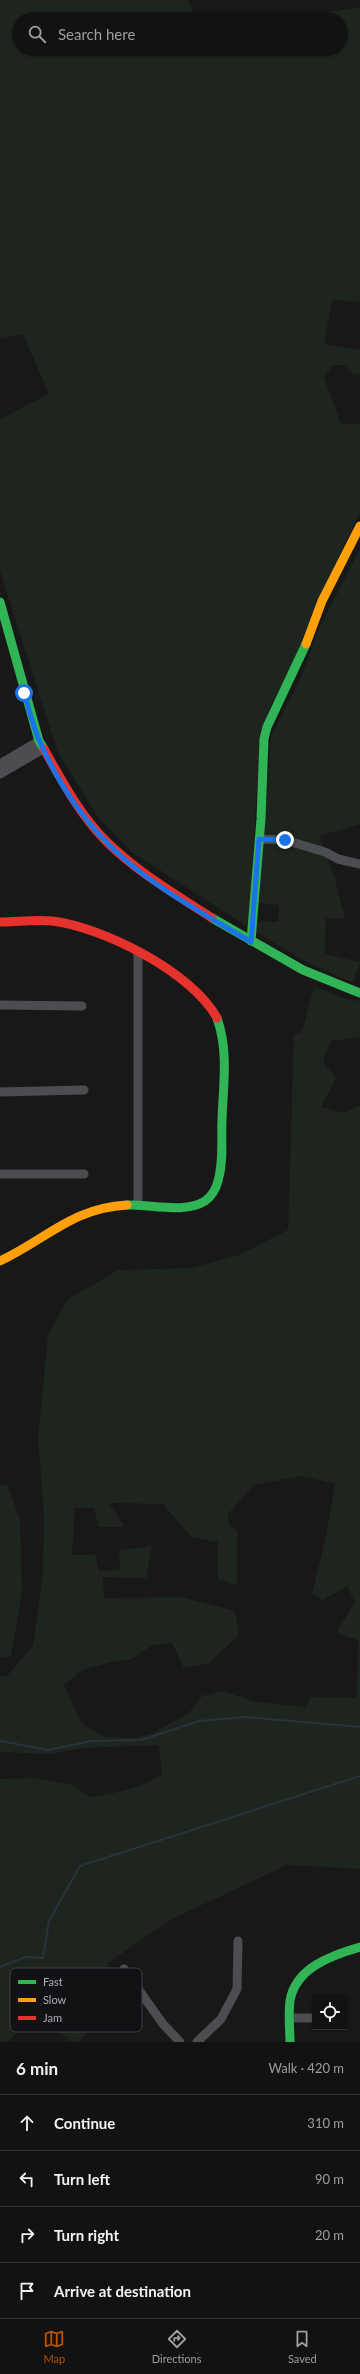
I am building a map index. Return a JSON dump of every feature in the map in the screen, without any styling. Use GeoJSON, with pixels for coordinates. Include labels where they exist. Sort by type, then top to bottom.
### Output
{"type":"FeatureCollection","features":[{"type":"Feature","properties":{"kind":"street"},"geometry":{"type":"LineString","coordinates":[[251,942],[259,839],[264,739],[267,727],[299,662],[322,601],[360,526]]}},
{"type":"Feature","properties":{"kind":"street"},"geometry":{"type":"LineString","coordinates":[[0,602],[41,745],[76,804],[88,821],[122,858],[171,892],[251,942],[303,970],[360,992]]}},
{"type":"Feature","properties":{"kind":"street"},"geometry":{"type":"LineString","coordinates":[[0,764],[41,745]]}},
{"type":"Feature","properties":{"kind":"street"},"geometry":{"type":"LineString","coordinates":[[0,774],[41,745]]}},
{"type":"Feature","properties":{"kind":"street"},"geometry":{"type":"LineString","coordinates":[[259,839],[285,840],[325,852],[338,859],[360,864]]}},
{"type":"Feature","properties":{"kind":"street"},"geometry":{"type":"LineString","coordinates":[[0,922],[54,921],[74,926],[116,941],[178,978],[212,1007],[218,1019],[223,1041],[224,1089],[220,1176],[211,1196],[196,1204],[173,1206],[138,1205],[100,1208],[75,1216],[16,1253],[0,1261]]}},
{"type":"Feature","properties":{"kind":"street"},"geometry":{"type":"LineString","coordinates":[[138,953],[138,1205]]}},
{"type":"Feature","properties":{"kind":"street"},"geometry":{"type":"LineString","coordinates":[[0,1005],[82,1006]]}},
{"type":"Feature","properties":{"kind":"street"},"geometry":{"type":"LineString","coordinates":[[0,1092],[84,1090]]}},
{"type":"Feature","properties":{"kind":"street"},"geometry":{"type":"LineString","coordinates":[[0,1174],[84,1174]]}},
{"type":"Feature","properties":{"kind":"street"},"geometry":{"type":"LineString","coordinates":[[197,2042],[221,2019],[237,1989],[238,1941]]}},
{"type":"Feature","properties":{"kind":"street"},"geometry":{"type":"LineString","coordinates":[[290,2042],[291,2018],[289,2001],[305,1970],[338,1954],[360,1947]]}},
{"type":"Feature","properties":{"kind":"street"},"geometry":{"type":"LineString","coordinates":[[142,1994],[163,2024],[180,2042]]}},
{"type":"Feature","properties":{"kind":"street"},"geometry":{"type":"LineString","coordinates":[[291,2018],[312,2018]]}},
{"type":"Feature","properties":{"kind":"shaded area"},"geometry":{"type":"Polygon","coordinates":[[[0,0],[188,0],[193,12],[12,12],[12,56],[348,56],[348,12],[328,12],[360,7],[360,302],[332,300],[324,344],[360,350],[360,374],[354,374],[344,365],[333,365],[324,377],[341,424],[360,424],[360,512],[325,586],[290,670],[269,709],[260,742],[249,921],[246,926],[132,852],[98,817],[58,753],[0,571],[0,419],[49,394],[23,334],[0,339],[0,0]]]}},
{"type":"Feature","properties":{"kind":"shaded area"},"geometry":{"type":"Polygon","coordinates":[[[360,549],[360,824],[319,836],[335,879],[345,918],[326,918],[325,954],[360,962],[353,982],[315,966],[255,931],[257,922],[278,922],[279,905],[259,903],[271,736],[302,675],[318,630],[360,549]]]}},
{"type":"Feature","properties":{"kind":"shaded area"},"geometry":{"type":"Polygon","coordinates":[[[314,986],[343,998],[360,1001],[360,1037],[331,1041],[323,1062],[336,1078],[321,1107],[344,1113],[360,1105],[360,1869],[287,1865],[170,1920],[108,1963],[108,1968],[10,1968],[10,2032],[17,2032],[8,2042],[0,2042],[0,1779],[35,1778],[73,1785],[90,1797],[136,1787],[162,1774],[159,1745],[84,1748],[50,1754],[0,1752],[0,1676],[6,1677],[33,1646],[43,1572],[44,1517],[38,1437],[48,1335],[67,1300],[118,1270],[191,1268],[239,1255],[288,1230],[294,1034],[302,1032],[314,986]],[[301,1476],[254,1485],[228,1514],[229,1526],[237,1530],[237,1585],[218,1579],[218,1542],[191,1537],[163,1504],[109,1503],[125,1527],[99,1527],[94,1508],[75,1508],[72,1555],[95,1555],[99,1571],[120,1570],[119,1550],[152,1546],[146,1578],[103,1577],[104,1598],[181,1597],[235,1611],[239,1635],[209,1663],[184,1668],[172,1643],[153,1645],[130,1660],[116,1661],[84,1669],[64,1685],[82,1724],[105,1737],[131,1738],[152,1734],[189,1713],[202,1696],[223,1691],[255,1702],[306,1707],[310,1697],[357,1698],[358,1640],[336,1633],[355,1602],[347,1586],[323,1600],[312,1594],[326,1537],[335,1484],[301,1476]]]}},
{"type":"Feature","properties":{"kind":"shaded area"},"geometry":{"type":"Polygon","coordinates":[[[7,1484],[20,1520],[22,1592],[11,1656],[0,1658],[0,1485],[7,1484]]]}},
{"type":"Feature","properties":{"kind":"shaded area"},"geometry":{"type":"Polygon","coordinates":[[[59,2032],[87,2032],[79,2042],[72,2042],[59,2032]]]}},
{"type":"Feature","properties":{"kind":"waterway"},"geometry":{"type":"LineString","coordinates":[[0,1741],[48,1750],[92,1741],[141,1740],[199,1721],[246,1717],[360,1727]]}},
{"type":"Feature","properties":{"kind":"waterway"},"geometry":{"type":"LineString","coordinates":[[0,1967],[26,1957],[43,1958],[49,1921],[80,1866],[360,1776]]}},
{"type":"Feature","properties":{"kind":"traffic: fast"},"geometry":{"type":"LineString","coordinates":[[0,602],[39,741],[44,749]]}},
{"type":"Feature","properties":{"kind":"traffic: fast"},"geometry":{"type":"LineString","coordinates":[[251,941],[261,819],[264,739],[267,727],[306,644]]}},
{"type":"Feature","properties":{"kind":"traffic: fast"},"geometry":{"type":"LineString","coordinates":[[212,918],[303,970],[360,993]]}},
{"type":"Feature","properties":{"kind":"traffic: fast"},"geometry":{"type":"LineString","coordinates":[[127,1205],[167,1208],[188,1207],[205,1201],[215,1190],[220,1173],[222,1158],[224,1069],[223,1044],[217,1018]]}},
{"type":"Feature","properties":{"kind":"traffic: fast"},"geometry":{"type":"LineString","coordinates":[[290,2042],[290,2001],[293,1990],[299,1980],[316,1965],[327,1959],[360,1947]]}},
{"type":"Feature","properties":{"kind":"traffic: slow"},"geometry":{"type":"LineString","coordinates":[[306,644],[322,601],[360,526]]}},
{"type":"Feature","properties":{"kind":"traffic: slow"},"geometry":{"type":"LineString","coordinates":[[0,1261],[75,1218],[108,1207],[127,1205]]}},
{"type":"Feature","properties":{"kind":"traffic: jam"},"geometry":{"type":"LineString","coordinates":[[44,749],[80,809],[106,841],[143,873],[212,918]]}},
{"type":"Feature","properties":{"kind":"traffic: jam"},"geometry":{"type":"LineString","coordinates":[[0,922],[46,920],[73,925],[96,932],[120,942],[144,954],[188,984],[205,1001],[217,1018]]}},
{"type":"Feature","properties":{"kind":"route"},"geometry":{"type":"LineString","coordinates":[[24,693],[39,741],[52,765],[88,821],[105,840],[122,858],[144,874],[251,942],[259,839],[285,840]]}}]}
